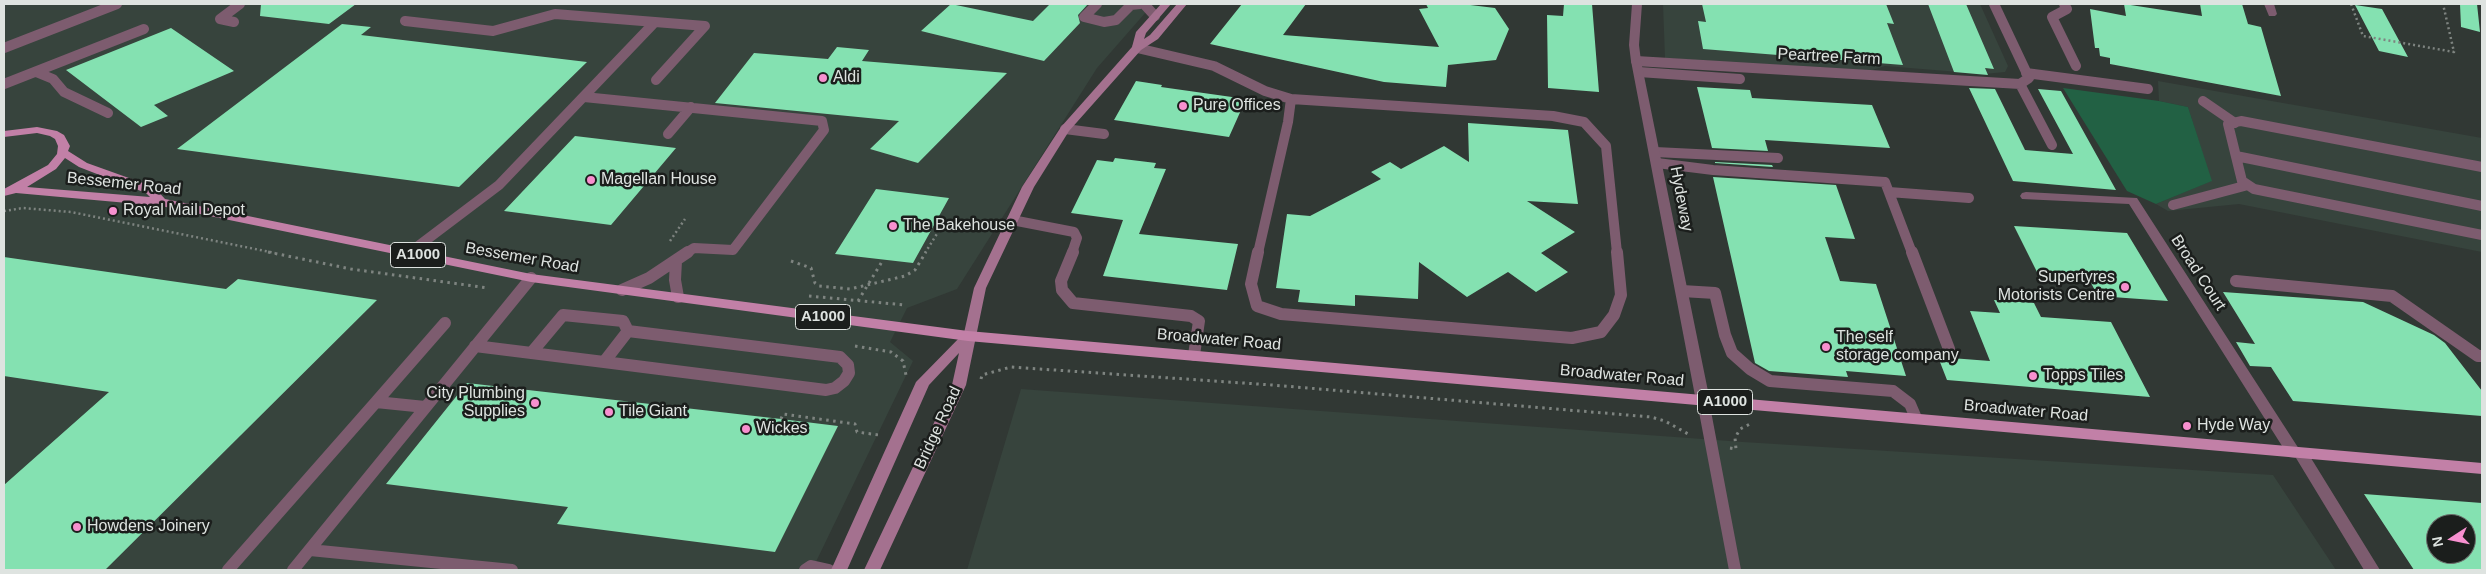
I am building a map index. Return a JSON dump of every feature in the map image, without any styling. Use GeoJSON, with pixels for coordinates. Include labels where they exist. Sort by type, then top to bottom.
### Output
{"type":"FeatureCollection","features":[{"type":"Feature","properties":{"kind":"main road"},"geometry":{"type":"LineString","coordinates":[[4,134],[37,130],[53,133],[60,137],[64,146],[63,152],[83,165],[150,190],[161,202]]}},
{"type":"Feature","properties":{"kind":"main road","name":"A1000"},"geometry":{"type":"LineString","coordinates":[[9,191],[52,167],[63,152]]}},
{"type":"Feature","properties":{"kind":"main road","name":"Bessemer Road"},"geometry":{"type":"LineString","coordinates":[[9,191],[161,202],[531,278],[968,336]]}},
{"type":"Feature","properties":{"kind":"main road","name":"Broadwater Road"},"geometry":{"type":"LineString","coordinates":[[968,336],[2482,469]]}},
{"type":"Feature","properties":{"kind":"street"},"geometry":{"type":"LineString","coordinates":[[1137,48],[1141,32],[1166,4]]}},
{"type":"Feature","properties":{"kind":"street"},"geometry":{"type":"LineString","coordinates":[[968,336],[980,288],[1028,187],[1065,129],[1137,48],[1154,37],[1182,4]]}},
{"type":"Feature","properties":{"kind":"street","name":"Hydeway"},"geometry":{"type":"LineString","coordinates":[[1637,4],[1634,45],[1703,401]]}},
{"type":"Feature","properties":{"kind":"street","name":"Broad Court"},"geometry":{"type":"LineString","coordinates":[[2026,196],[2132,201],[2297,453]]}},
{"type":"Feature","properties":{"kind":"street","name":"Bridge Road"},"geometry":{"type":"LineString","coordinates":[[839,570],[922,382],[968,336]]}},
{"type":"Feature","properties":{"kind":"street","name":"Bridge Road"},"geometry":{"type":"LineString","coordinates":[[872,570],[959,385],[968,336]]}},
{"type":"Feature","properties":{"kind":"street"},"geometry":{"type":"LineString","coordinates":[[2297,453],[2372,570]]}},
{"type":"Feature","properties":{"kind":"lane"},"geometry":{"type":"LineString","coordinates":[[4,48],[117,4]]}},
{"type":"Feature","properties":{"kind":"lane"},"geometry":{"type":"LineString","coordinates":[[234,22],[220,19],[240,4]]}},
{"type":"Feature","properties":{"kind":"lane"},"geometry":{"type":"LineString","coordinates":[[1097,4],[1084,17],[1104,22],[1116,20],[1131,5],[1140,4]]}},
{"type":"Feature","properties":{"kind":"lane"},"geometry":{"type":"LineString","coordinates":[[1144,4],[1155,16]]}},
{"type":"Feature","properties":{"kind":"lane"},"geometry":{"type":"LineString","coordinates":[[1994,4],[2029,78],[2020,84],[2052,145]]}},
{"type":"Feature","properties":{"kind":"lane"},"geometry":{"type":"LineString","coordinates":[[2064,4],[2067,9],[2052,17],[2076,66]]}},
{"type":"Feature","properties":{"kind":"lane"},"geometry":{"type":"LineString","coordinates":[[405,21],[493,30],[555,14],[705,26],[656,80]]}},
{"type":"Feature","properties":{"kind":"lane"},"geometry":{"type":"LineString","coordinates":[[409,253],[499,185],[655,22]]}},
{"type":"Feature","properties":{"kind":"lane"},"geometry":{"type":"LineString","coordinates":[[4,84],[144,29]]}},
{"type":"Feature","properties":{"kind":"lane"},"geometry":{"type":"LineString","coordinates":[[1137,48],[1214,66],[1265,91],[1291,99],[1553,116],[1584,122],[1606,146],[1621,295],[1614,315],[1601,332],[1572,338],[1280,314],[1257,306],[1251,284],[1288,122],[1291,99]]}},
{"type":"Feature","properties":{"kind":"lane"},"geometry":{"type":"LineString","coordinates":[[1638,67],[1740,79]]}},
{"type":"Feature","properties":{"kind":"lane","name":"Peartree Farm"},"geometry":{"type":"LineString","coordinates":[[1638,67],[2020,84]]}},
{"type":"Feature","properties":{"kind":"lane"},"geometry":{"type":"LineString","coordinates":[[36,72],[53,80],[64,92],[108,113]]}},
{"type":"Feature","properties":{"kind":"lane"},"geometry":{"type":"LineString","coordinates":[[2026,73],[2148,89]]}},
{"type":"Feature","properties":{"kind":"lane"},"geometry":{"type":"LineString","coordinates":[[584,97],[822,121],[824,130],[733,250],[694,248],[649,278],[622,290]]}},
{"type":"Feature","properties":{"kind":"lane"},"geometry":{"type":"LineString","coordinates":[[2203,101],[2235,122]]}},
{"type":"Feature","properties":{"kind":"lane"},"geometry":{"type":"LineString","coordinates":[[668,134],[691,107]]}},
{"type":"Feature","properties":{"kind":"lane"},"geometry":{"type":"LineString","coordinates":[[2482,167],[2241,121],[2228,124],[2242,181],[2254,189],[2482,235]]}},
{"type":"Feature","properties":{"kind":"lane"},"geometry":{"type":"LineString","coordinates":[[1065,129],[1104,134]]}},
{"type":"Feature","properties":{"kind":"lane"},"geometry":{"type":"LineString","coordinates":[[2236,156],[2482,206]]}},
{"type":"Feature","properties":{"kind":"lane"},"geometry":{"type":"LineString","coordinates":[[1656,158],[1778,158]]}},
{"type":"Feature","properties":{"kind":"lane"},"geometry":{"type":"LineString","coordinates":[[1656,158],[1713,170],[1885,182],[1949,348]]}},
{"type":"Feature","properties":{"kind":"lane"},"geometry":{"type":"LineString","coordinates":[[2173,205],[2248,185]]}},
{"type":"Feature","properties":{"kind":"lane"},"geometry":{"type":"LineString","coordinates":[[1889,192],[1969,198]]}},
{"type":"Feature","properties":{"kind":"lane"},"geometry":{"type":"LineString","coordinates":[[1012,220],[1074,232],[1077,238],[1075,246],[1061,281],[1062,290],[1073,303],[1191,316],[1199,321],[1194,355]]}},
{"type":"Feature","properties":{"kind":"lane"},"geometry":{"type":"LineString","coordinates":[[676,261],[675,280],[678,297]]}},
{"type":"Feature","properties":{"kind":"lane"},"geometry":{"type":"LineString","coordinates":[[293,570],[531,278]]}},
{"type":"Feature","properties":{"kind":"lane"},"geometry":{"type":"LineString","coordinates":[[2236,281],[2392,296],[2478,356],[2482,356]]}},
{"type":"Feature","properties":{"kind":"lane"},"geometry":{"type":"LineString","coordinates":[[1682,291],[1715,293],[1724,335],[1732,353],[1750,369],[1770,381],[1893,391],[1910,404],[1916,418]]}},
{"type":"Feature","properties":{"kind":"lane"},"geometry":{"type":"LineString","coordinates":[[532,352],[563,314],[623,321],[628,331]]}},
{"type":"Feature","properties":{"kind":"lane"},"geometry":{"type":"LineString","coordinates":[[228,570],[445,324]]}},
{"type":"Feature","properties":{"kind":"lane"},"geometry":{"type":"LineString","coordinates":[[475,346],[826,390],[835,388],[844,381],[848,373],[848,364],[840,358],[628,331]]}},
{"type":"Feature","properties":{"kind":"lane"},"geometry":{"type":"LineString","coordinates":[[604,362],[628,331]]}},
{"type":"Feature","properties":{"kind":"lane"},"geometry":{"type":"LineString","coordinates":[[1703,401],[1735,570]]}},
{"type":"Feature","properties":{"kind":"lane"},"geometry":{"type":"LineString","coordinates":[[376,402],[425,407]]}},
{"type":"Feature","properties":{"kind":"lane"},"geometry":{"type":"LineString","coordinates":[[310,550],[512,570]]}},
{"type":"Feature","properties":{"kind":"lane"},"geometry":{"type":"LineString","coordinates":[[805,570],[812,566],[830,570]]}},
{"type":"Feature","properties":{"kind":"path"},"geometry":{"type":"LineString","coordinates":[[2351,4],[2363,36],[2454,52],[2443,4]]}},
{"type":"Feature","properties":{"kind":"path"},"geometry":{"type":"LineString","coordinates":[[4,211],[23,208],[71,212],[351,269],[498,289]]}},
{"type":"Feature","properties":{"kind":"path"},"geometry":{"type":"LineString","coordinates":[[791,261],[811,268],[815,283],[819,286],[850,289],[868,283],[905,276],[915,270],[943,224]]}},
{"type":"Feature","properties":{"kind":"path"},"geometry":{"type":"LineString","coordinates":[[858,300],[883,260]]}},
{"type":"Feature","properties":{"kind":"path"},"geometry":{"type":"LineString","coordinates":[[979,381],[982,376],[1011,366],[1272,385],[1651,417],[1690,434],[1694,440]]}},
{"type":"Feature","properties":{"kind":"path"},"geometry":{"type":"LineString","coordinates":[[781,419],[783,414],[855,424],[857,432],[882,435]]}},
{"type":"Feature","properties":{"kind":"path"},"geometry":{"type":"LineString","coordinates":[[1736,449],[1735,438],[1740,429],[1750,423],[1759,424]]}},
{"type":"Feature","properties":{"kind":"shaded area"},"geometry":{"type":"Polygon","coordinates":[[[4,4],[1153,4],[1097,68],[957,289],[907,308],[890,342],[913,361],[812,570],[4,570],[4,4]]]}},
{"type":"Feature","properties":{"kind":"shaded area"},"geometry":{"type":"Polygon","coordinates":[[[1663,4],[1980,4],[2008,66],[2005,72],[1984,74],[1885,66],[1866,72],[1665,58],[1663,4]]]}},
{"type":"Feature","properties":{"kind":"shaded area"},"geometry":{"type":"Polygon","coordinates":[[[2158,81],[2482,138],[2482,252],[2239,204],[2168,211],[2156,204],[2211,181],[2188,107],[2159,101],[2158,81]]]}},
{"type":"Feature","properties":{"kind":"shaded area"},"geometry":{"type":"Polygon","coordinates":[[[1021,389],[1743,442],[2273,475],[2336,570],[967,570],[1021,389]]]}},
{"type":"Feature","properties":{"kind":"green space"},"geometry":{"type":"Polygon","coordinates":[[[2063,88],[2159,101],[2188,107],[2212,181],[2156,204],[2127,191],[2063,88]]]}},
{"type":"Feature","properties":{"kind":"building"},"geometry":{"type":"Polygon","coordinates":[[[261,4],[356,4],[329,24],[260,16],[261,4]]]}},
{"type":"Feature","properties":{"kind":"building"},"geometry":{"type":"Polygon","coordinates":[[[951,4],[1033,21],[1050,4],[1088,4],[1078,15],[1080,23],[1044,61],[921,31],[951,4]]]}},
{"type":"Feature","properties":{"kind":"building"},"geometry":{"type":"Polygon","coordinates":[[[1242,4],[1306,4],[1283,35],[1439,47],[1419,9],[1428,8],[1426,4],[1462,4],[1495,8],[1509,29],[1496,60],[1448,65],[1446,87],[1384,82],[1210,44],[1242,4]]]}},
{"type":"Feature","properties":{"kind":"building"},"geometry":{"type":"Polygon","coordinates":[[[1564,4],[1592,4],[1599,92],[1548,88],[1547,15],[1563,16],[1564,4]]]}},
{"type":"Feature","properties":{"kind":"building"},"geometry":{"type":"Polygon","coordinates":[[[1702,4],[1886,4],[1894,24],[1887,23],[1903,65],[1703,49],[1698,21],[1706,22],[1702,4]]]}},
{"type":"Feature","properties":{"kind":"building"},"geometry":{"type":"Polygon","coordinates":[[[1928,4],[1966,4],[1994,69],[1985,68],[1988,75],[1954,72],[1928,4]]]}},
{"type":"Feature","properties":{"kind":"building"},"geometry":{"type":"Polygon","coordinates":[[[2124,4],[2202,16],[2200,4],[2242,4],[2248,24],[2261,27],[2281,96],[2110,64],[2110,58],[2100,56],[2099,48],[2095,48],[2090,9],[2126,16],[2124,4]]]}},
{"type":"Feature","properties":{"kind":"building"},"geometry":{"type":"Polygon","coordinates":[[[2460,4],[2477,4],[2480,32],[2461,27],[2460,4]]]}},
{"type":"Feature","properties":{"kind":"building"},"geometry":{"type":"Polygon","coordinates":[[[2355,5],[2382,9],[2408,57],[2379,51],[2355,5]]]}},
{"type":"Feature","properties":{"kind":"building"},"geometry":{"type":"Polygon","coordinates":[[[342,24],[371,27],[361,35],[587,62],[459,187],[177,149],[342,24]]]}},
{"type":"Feature","properties":{"kind":"building"},"geometry":{"type":"Polygon","coordinates":[[[171,28],[234,71],[154,105],[168,116],[141,127],[66,70],[171,28]]]}},
{"type":"Feature","properties":{"kind":"building","name":"Aldi"},"geometry":{"type":"Polygon","coordinates":[[[837,47],[869,50],[862,61],[1007,73],[918,163],[870,149],[899,121],[715,103],[754,53],[828,59],[837,47]]]}},
{"type":"Feature","properties":{"kind":"building","name":"Pure Offices"},"geometry":{"type":"Polygon","coordinates":[[[1136,81],[1162,85],[1161,87],[1246,99],[1229,137],[1114,120],[1136,81]]]}},
{"type":"Feature","properties":{"kind":"building"},"geometry":{"type":"Polygon","coordinates":[[[1697,87],[1750,90],[1752,98],[1872,105],[1890,148],[1765,140],[1768,151],[1712,148],[1697,87]]]}},
{"type":"Feature","properties":{"kind":"building"},"geometry":{"type":"Polygon","coordinates":[[[1969,88],[1995,89],[2025,150],[2073,154],[2038,89],[2061,91],[2116,190],[2013,181],[1969,88]]]}},
{"type":"Feature","properties":{"kind":"building"},"geometry":{"type":"Polygon","coordinates":[[[1468,123],[1568,130],[1578,204],[1527,201],[1575,232],[1541,253],[1568,272],[1536,292],[1508,272],[1467,297],[1419,262],[1418,299],[1355,295],[1355,306],[1298,302],[1300,290],[1276,288],[1287,214],[1310,216],[1381,179],[1371,172],[1390,162],[1401,169],[1444,146],[1469,162],[1468,123]]]}},
{"type":"Feature","properties":{"kind":"building","name":"Magellan House"},"geometry":{"type":"Polygon","coordinates":[[[575,136],[676,148],[611,225],[504,211],[575,136]]]}},
{"type":"Feature","properties":{"kind":"building"},"geometry":{"type":"Polygon","coordinates":[[[1115,158],[1156,163],[1154,168],[1166,169],[1139,234],[1238,244],[1227,290],[1103,276],[1123,220],[1071,213],[1097,160],[1113,162],[1115,158]]]}},
{"type":"Feature","properties":{"kind":"building"},"geometry":{"type":"Polygon","coordinates":[[[1715,163],[1772,165],[1773,167],[1715,163]]]}},
{"type":"Feature","properties":{"kind":"building"},"geometry":{"type":"Polygon","coordinates":[[[1713,177],[1836,185],[1855,239],[1825,237],[1840,281],[1876,284],[1906,376],[1846,371],[1848,377],[1769,371],[1755,363],[1713,177]]]}},
{"type":"Feature","properties":{"kind":"building","name":"The Bakehouse"},"geometry":{"type":"Polygon","coordinates":[[[876,189],[949,198],[913,263],[835,254],[876,189]]]}},
{"type":"Feature","properties":{"kind":"building"},"geometry":{"type":"Polygon","coordinates":[[[2014,226],[2127,233],[2168,301],[2098,296],[2091,283],[2041,280],[2014,226]]]}},
{"type":"Feature","properties":{"kind":"building"},"geometry":{"type":"Polygon","coordinates":[[[4,257],[226,289],[238,279],[377,300],[105,570],[4,570],[4,485],[109,392],[4,376],[4,257]]]}},
{"type":"Feature","properties":{"kind":"building"},"geometry":{"type":"Polygon","coordinates":[[[2223,292],[2363,302],[2434,335],[2445,343],[2482,391],[2482,416],[2293,401],[2271,367],[2250,366],[2236,342],[2255,344],[2223,292]]]}},
{"type":"Feature","properties":{"kind":"building"},"geometry":{"type":"Polygon","coordinates":[[[1994,300],[2034,303],[2041,317],[2111,322],[2150,397],[1947,380],[1938,357],[1990,361],[1970,311],[2000,313],[1994,300]]]}},
{"type":"Feature","properties":{"kind":"building"},"geometry":{"type":"Polygon","coordinates":[[[467,383],[838,426],[775,552],[557,524],[568,507],[386,484],[467,383]]]}},
{"type":"Feature","properties":{"kind":"building"},"geometry":{"type":"Polygon","coordinates":[[[2364,494],[2482,503],[2482,570],[2414,570],[2364,494]]]}},
{"type":"Feature","properties":{"kind":"place","name":"Aldi"},"geometry":{"type":"Point","coordinates":[823,78]}},
{"type":"Feature","properties":{"kind":"place","name":"Pure Offices"},"geometry":{"type":"Point","coordinates":[1183,106]}},
{"type":"Feature","properties":{"kind":"place","name":"Magellan House"},"geometry":{"type":"Point","coordinates":[591,180]}},
{"type":"Feature","properties":{"kind":"place","name":"Royal Mail Depot"},"geometry":{"type":"Point","coordinates":[113,211]}},
{"type":"Feature","properties":{"kind":"place","name":"The Bakehouse"},"geometry":{"type":"Point","coordinates":[893,226]}},
{"type":"Feature","properties":{"kind":"place","name":"Supertyres Motorists Centre"},"geometry":{"type":"Point","coordinates":[2125,287]}},
{"type":"Feature","properties":{"kind":"place","name":"The self storage company"},"geometry":{"type":"Point","coordinates":[1826,347]}},
{"type":"Feature","properties":{"kind":"place","name":"Topps Tiles"},"geometry":{"type":"Point","coordinates":[2033,376]}},
{"type":"Feature","properties":{"kind":"place","name":"City Plumbing Supplies"},"geometry":{"type":"Point","coordinates":[535,403]}},
{"type":"Feature","properties":{"kind":"place","name":"Tile Giant"},"geometry":{"type":"Point","coordinates":[609,412]}},
{"type":"Feature","properties":{"kind":"place","name":"Hyde Way"},"geometry":{"type":"Point","coordinates":[2187,426]}},
{"type":"Feature","properties":{"kind":"place","name":"Wickes"},"geometry":{"type":"Point","coordinates":[746,429]}},
{"type":"Feature","properties":{"kind":"place","name":"Howdens Joinery"},"geometry":{"type":"Point","coordinates":[77,527]}}]}
